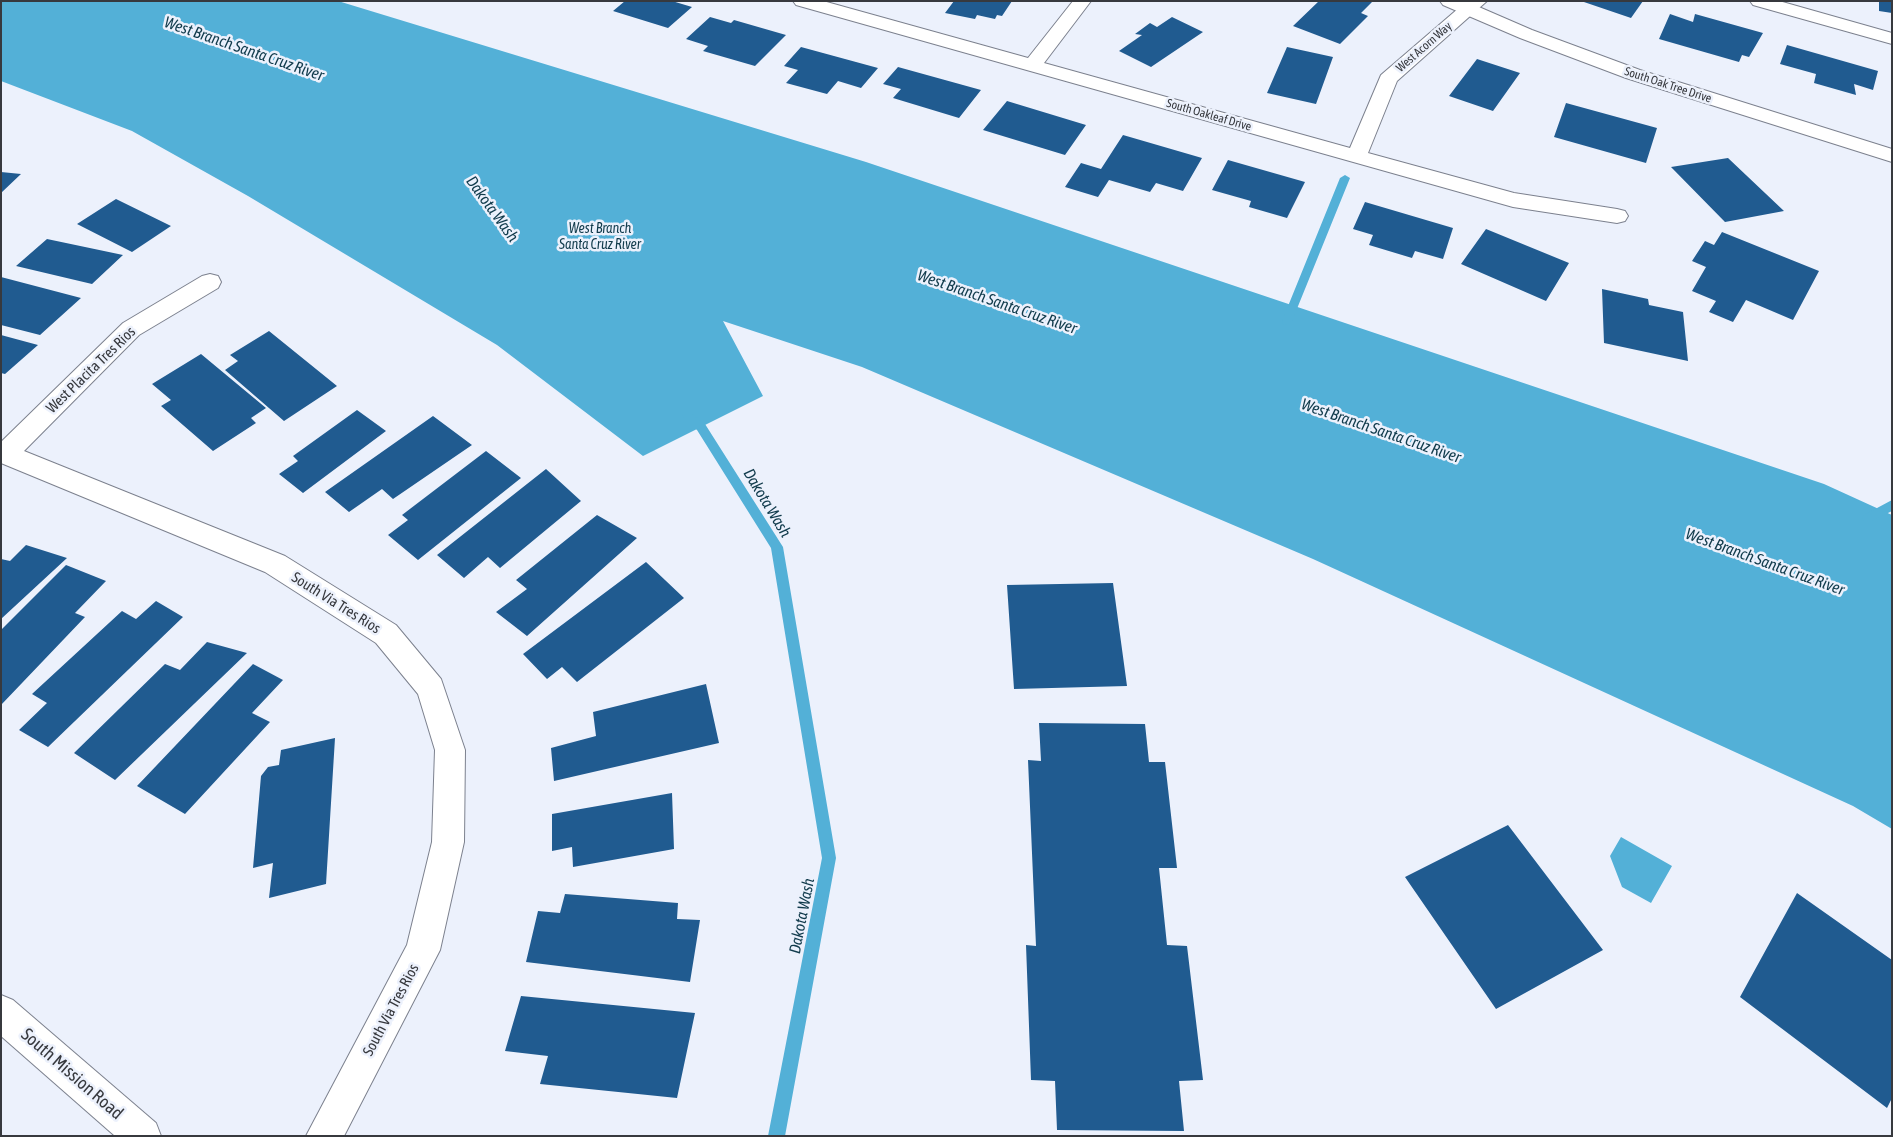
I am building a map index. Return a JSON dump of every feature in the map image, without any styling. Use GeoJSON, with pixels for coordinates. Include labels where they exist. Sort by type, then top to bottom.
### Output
{"type":"FeatureCollection","features":[{"type":"Feature","properties":{"kind":"street","name":"South Oakleaf Drive"},"geometry":{"type":"LineString","coordinates":[[802,1],[1513,200],[1617,216]]}},
{"type":"Feature","properties":{"kind":"street"},"geometry":{"type":"LineString","coordinates":[[1032,65],[1082,1]]}},
{"type":"Feature","properties":{"kind":"street","name":"South Oak Tree Drive"},"geometry":{"type":"LineString","coordinates":[[1449,1],[1473,5],[1633,74],[1892,156]]}},
{"type":"Feature","properties":{"kind":"street"},"geometry":{"type":"LineString","coordinates":[[1759,1],[1813,9],[1892,39]]}},
{"type":"Feature","properties":{"kind":"street","name":"West Acorn Way"},"geometry":{"type":"LineString","coordinates":[[1357,156],[1388,79],[1473,5]]}},
{"type":"Feature","properties":{"kind":"street","name":"West Placita Tres Rios"},"geometry":{"type":"LineString","coordinates":[[3,453],[130,329],[210,282]]}},
{"type":"Feature","properties":{"kind":"street","name":"South Via Tres Rios"},"geometry":{"type":"LineString","coordinates":[[3,453],[275,564],[386,634],[431,688],[450,750],[448,842],[423,950],[324,1136]]}},
{"type":"Feature","properties":{"kind":"street","name":"South Mission Road"},"geometry":{"type":"LineString","coordinates":[[1,1012],[143,1136]]}},
{"type":"Feature","properties":{"kind":"water","name":"West Branch Santa Cruz River"},"geometry":{"type":"Polygon","coordinates":[[[1,1],[338,1],[866,162],[1824,484],[1892,515],[1892,829],[1853,806],[1313,559],[862,367],[723,321],[763,396],[643,456],[497,345],[248,196],[132,131],[1,81],[1,1]]]}},
{"type":"Feature","properties":{"kind":"water"},"geometry":{"type":"Polygon","coordinates":[[[1621,837],[1672,866],[1651,903],[1622,887],[1610,856],[1621,837]]]}},
{"type":"Feature","properties":{"kind":"building"},"geometry":{"type":"Polygon","coordinates":[[[625,1],[672,1],[692,7],[668,28],[613,11],[625,1]]]}},
{"type":"Feature","properties":{"kind":"building"},"geometry":{"type":"Polygon","coordinates":[[[954,1],[1012,1],[1002,16],[997,15],[995,19],[977,15],[975,19],[945,13],[954,1]]]}},
{"type":"Feature","properties":{"kind":"building"},"geometry":{"type":"Polygon","coordinates":[[[1319,1],[1372,2],[1361,13],[1368,16],[1340,44],[1293,26],[1319,1]]]}},
{"type":"Feature","properties":{"kind":"building"},"geometry":{"type":"Polygon","coordinates":[[[1581,1],[1643,1],[1631,18],[1581,1]]]}},
{"type":"Feature","properties":{"kind":"building"},"geometry":{"type":"Polygon","coordinates":[[[1879,1],[1892,1],[1892,13],[1879,11],[1879,1]]]}},
{"type":"Feature","properties":{"kind":"building"},"geometry":{"type":"Polygon","coordinates":[[[1670,14],[1693,22],[1695,14],[1763,33],[1749,57],[1742,55],[1739,62],[1659,39],[1670,14]]]}},
{"type":"Feature","properties":{"kind":"building"},"geometry":{"type":"Polygon","coordinates":[[[710,17],[731,23],[734,20],[786,35],[755,66],[703,51],[708,46],[686,39],[710,17]]]}},
{"type":"Feature","properties":{"kind":"building"},"geometry":{"type":"Polygon","coordinates":[[[1172,17],[1203,32],[1151,67],[1119,51],[1142,35],[1135,34],[1150,23],[1157,27],[1172,17]]]}},
{"type":"Feature","properties":{"kind":"building"},"geometry":{"type":"Polygon","coordinates":[[[1787,45],[1878,71],[1873,90],[1854,84],[1856,95],[1814,83],[1816,74],[1780,64],[1787,45]]]}},
{"type":"Feature","properties":{"kind":"building"},"geometry":{"type":"Polygon","coordinates":[[[801,47],[878,68],[861,88],[838,81],[827,94],[786,83],[798,70],[784,66],[801,47]]]}},
{"type":"Feature","properties":{"kind":"building"},"geometry":{"type":"Polygon","coordinates":[[[1287,47],[1333,57],[1316,104],[1267,93],[1287,47]]]}},
{"type":"Feature","properties":{"kind":"building"},"geometry":{"type":"Polygon","coordinates":[[[1477,59],[1520,73],[1493,111],[1449,96],[1477,59]]]}},
{"type":"Feature","properties":{"kind":"building"},"geometry":{"type":"Polygon","coordinates":[[[898,67],[981,90],[959,118],[893,98],[901,89],[883,84],[898,67]]]}},
{"type":"Feature","properties":{"kind":"building"},"geometry":{"type":"Polygon","coordinates":[[[1007,101],[1086,125],[1065,155],[983,130],[1007,101]]]}},
{"type":"Feature","properties":{"kind":"building"},"geometry":{"type":"Polygon","coordinates":[[[1566,103],[1657,128],[1646,163],[1554,137],[1566,103]]]}},
{"type":"Feature","properties":{"kind":"building"},"geometry":{"type":"Polygon","coordinates":[[[1123,135],[1202,158],[1183,191],[1156,183],[1150,192],[1109,180],[1098,197],[1065,187],[1081,163],[1101,169],[1123,135]]]}},
{"type":"Feature","properties":{"kind":"building"},"geometry":{"type":"Polygon","coordinates":[[[1728,158],[1784,211],[1725,222],[1671,167],[1728,158]]]}},
{"type":"Feature","properties":{"kind":"building"},"geometry":{"type":"Polygon","coordinates":[[[1228,160],[1305,182],[1287,218],[1249,207],[1251,201],[1212,190],[1228,160]]]}},
{"type":"Feature","properties":{"kind":"building"},"geometry":{"type":"Polygon","coordinates":[[[1,172],[21,174],[1,193],[1,172]]]}},
{"type":"Feature","properties":{"kind":"building"},"geometry":{"type":"Polygon","coordinates":[[[116,199],[171,226],[132,252],[77,224],[116,199]]]}},
{"type":"Feature","properties":{"kind":"building"},"geometry":{"type":"Polygon","coordinates":[[[1365,202],[1453,228],[1443,259],[1415,251],[1412,258],[1369,245],[1373,235],[1353,229],[1365,202]]]}},
{"type":"Feature","properties":{"kind":"building"},"geometry":{"type":"Polygon","coordinates":[[[1486,229],[1569,263],[1546,301],[1461,264],[1486,229]]]}},
{"type":"Feature","properties":{"kind":"building"},"geometry":{"type":"Polygon","coordinates":[[[1722,232],[1819,271],[1793,320],[1746,300],[1733,322],[1709,312],[1716,301],[1692,291],[1706,267],[1692,261],[1705,241],[1714,245],[1722,232]]]}},
{"type":"Feature","properties":{"kind":"building"},"geometry":{"type":"Polygon","coordinates":[[[47,239],[123,255],[92,284],[16,266],[47,239]]]}},
{"type":"Feature","properties":{"kind":"building"},"geometry":{"type":"Polygon","coordinates":[[[1,277],[81,298],[40,335],[1,325],[1,277]]]}},
{"type":"Feature","properties":{"kind":"building"},"geometry":{"type":"Polygon","coordinates":[[[1602,289],[1648,299],[1649,305],[1683,312],[1688,361],[1604,343],[1602,289]]]}},
{"type":"Feature","properties":{"kind":"building"},"geometry":{"type":"Polygon","coordinates":[[[269,331],[337,386],[284,421],[225,370],[238,361],[230,355],[269,331]]]}},
{"type":"Feature","properties":{"kind":"building"},"geometry":{"type":"Polygon","coordinates":[[[1,335],[38,345],[5,374],[1,373],[1,335]]]}},
{"type":"Feature","properties":{"kind":"building"},"geometry":{"type":"Polygon","coordinates":[[[201,354],[266,408],[251,418],[256,423],[213,451],[161,406],[171,400],[152,384],[201,354]]]}},
{"type":"Feature","properties":{"kind":"building"},"geometry":{"type":"Polygon","coordinates":[[[357,410],[386,431],[303,493],[279,474],[298,461],[293,456],[357,410]]]}},
{"type":"Feature","properties":{"kind":"building"},"geometry":{"type":"Polygon","coordinates":[[[433,416],[472,445],[393,499],[382,489],[349,512],[325,492],[433,416]]]}},
{"type":"Feature","properties":{"kind":"building"},"geometry":{"type":"Polygon","coordinates":[[[486,451],[521,478],[418,560],[388,535],[408,520],[402,515],[486,451]]]}},
{"type":"Feature","properties":{"kind":"building"},"geometry":{"type":"Polygon","coordinates":[[[546,469],[581,501],[500,568],[488,557],[464,578],[437,555],[546,469]]]}},
{"type":"Feature","properties":{"kind":"building"},"geometry":{"type":"Polygon","coordinates":[[[597,515],[637,538],[527,636],[496,612],[527,589],[516,580],[597,515]]]}},
{"type":"Feature","properties":{"kind":"building"},"geometry":{"type":"Polygon","coordinates":[[[26,545],[67,558],[1,619],[1,559],[10,561],[26,545]]]}},
{"type":"Feature","properties":{"kind":"building"},"geometry":{"type":"Polygon","coordinates":[[[646,562],[684,598],[577,682],[562,667],[547,679],[523,654],[646,562]]]}},
{"type":"Feature","properties":{"kind":"building"},"geometry":{"type":"Polygon","coordinates":[[[66,565],[106,581],[75,613],[85,617],[1,705],[1,630],[66,565]]]}},
{"type":"Feature","properties":{"kind":"building"},"geometry":{"type":"Polygon","coordinates":[[[1113,583],[1127,686],[1014,689],[1007,585],[1113,583]]]}},
{"type":"Feature","properties":{"kind":"building"},"geometry":{"type":"Polygon","coordinates":[[[156,601],[183,617],[48,747],[19,730],[47,703],[32,694],[122,611],[136,619],[156,601]]]}},
{"type":"Feature","properties":{"kind":"building"},"geometry":{"type":"Polygon","coordinates":[[[207,642],[247,653],[115,780],[74,753],[165,664],[180,670],[207,642]]]}},
{"type":"Feature","properties":{"kind":"building"},"geometry":{"type":"Polygon","coordinates":[[[253,664],[283,680],[252,713],[270,722],[185,814],[137,786],[253,664]]]}},
{"type":"Feature","properties":{"kind":"building"},"geometry":{"type":"Polygon","coordinates":[[[706,684],[719,743],[554,781],[551,748],[596,736],[593,712],[706,684]]]}},
{"type":"Feature","properties":{"kind":"building"},"geometry":{"type":"Polygon","coordinates":[[[1039,723],[1145,724],[1149,762],[1165,762],[1177,868],[1159,868],[1167,945],[1187,946],[1203,1080],[1179,1081],[1184,1131],[1057,1130],[1055,1081],[1031,1080],[1026,945],[1036,946],[1028,760],[1041,761],[1039,723]]]}},
{"type":"Feature","properties":{"kind":"building"},"geometry":{"type":"Polygon","coordinates":[[[335,738],[326,884],[269,898],[273,863],[253,868],[261,776],[268,767],[279,765],[281,750],[335,738]]]}},
{"type":"Feature","properties":{"kind":"building"},"geometry":{"type":"Polygon","coordinates":[[[672,793],[674,849],[573,867],[572,847],[552,851],[552,814],[672,793]]]}},
{"type":"Feature","properties":{"kind":"building"},"geometry":{"type":"Polygon","coordinates":[[[1508,825],[1603,950],[1496,1009],[1405,877],[1508,825]]]}},
{"type":"Feature","properties":{"kind":"building"},"geometry":{"type":"Polygon","coordinates":[[[1797,893],[1892,960],[1892,1098],[1887,1108],[1740,997],[1797,893]]]}},
{"type":"Feature","properties":{"kind":"building"},"geometry":{"type":"Polygon","coordinates":[[[565,894],[678,903],[677,919],[700,920],[690,982],[526,962],[538,911],[560,913],[565,894]]]}},
{"type":"Feature","properties":{"kind":"building"},"geometry":{"type":"Polygon","coordinates":[[[521,996],[695,1013],[677,1098],[540,1084],[548,1056],[505,1051],[521,996]]]}},
{"type":"Feature","properties":{"kind":"waterway"},"geometry":{"type":"LineString","coordinates":[[1287,321],[1345,178]]}},
{"type":"Feature","properties":{"kind":"waterway","name":"Dakota Wash"},"geometry":{"type":"LineString","coordinates":[[688,415],[701,427],[777,547],[829,858],[776,1136]]}},
{"type":"Feature","properties":{"kind":"waterway"},"geometry":{"type":"LineString","coordinates":[[1868,518],[1892,505]]}}]}
